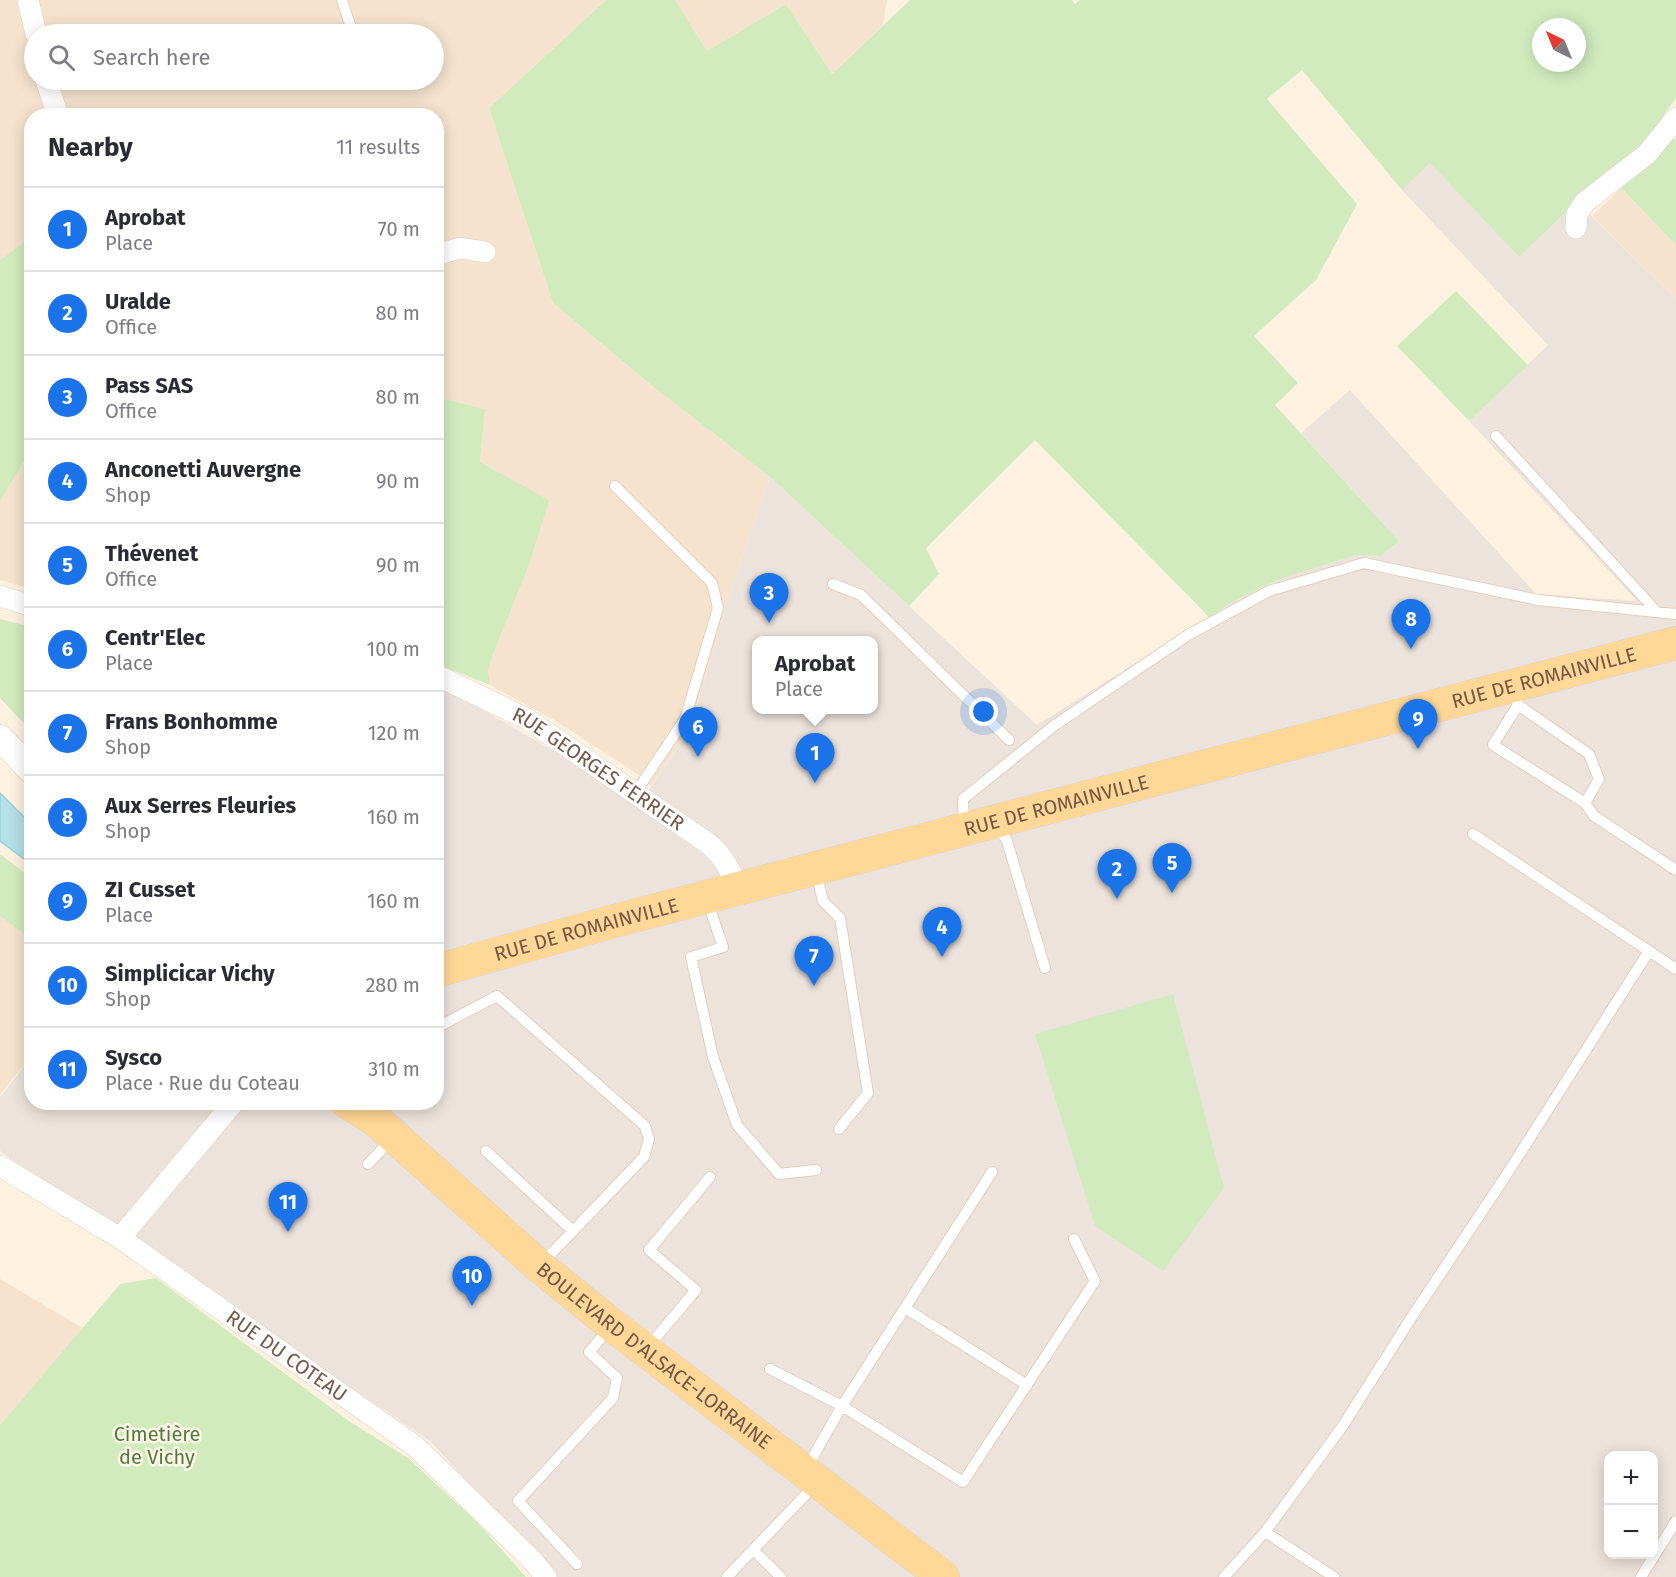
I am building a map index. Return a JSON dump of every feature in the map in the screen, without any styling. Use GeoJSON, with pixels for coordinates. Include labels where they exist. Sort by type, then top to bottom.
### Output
{"type":"FeatureCollection","features":[{"type":"Feature","properties":{"kind":"main road","name":"RUE DE ROMAINVILLE"},"geometry":{"type":"LineString","coordinates":[[444,969],[979,825],[1515,695],[1676,643]]}},
{"type":"Feature","properties":{"kind":"main road","name":"BOULEVARD D'ALSACE-LORRAINE"},"geometry":{"type":"LineString","coordinates":[[361,1110],[378,1120],[539,1266],[612,1325],[943,1577]]}},
{"type":"Feature","properties":{"kind":"street"},"geometry":{"type":"LineString","coordinates":[[28,0],[34,24]]}},
{"type":"Feature","properties":{"kind":"street"},"geometry":{"type":"LineString","coordinates":[[48,90],[55,108]]}},
{"type":"Feature","properties":{"kind":"street"},"geometry":{"type":"LineString","coordinates":[[1576,228],[1577,214],[1585,202],[1647,154],[1676,118]]}},
{"type":"Feature","properties":{"kind":"street"},"geometry":{"type":"LineString","coordinates":[[444,253],[460,248],[485,252]]}},
{"type":"Feature","properties":{"kind":"street"},"geometry":{"type":"LineString","coordinates":[[0,596],[24,604]]}},
{"type":"Feature","properties":{"kind":"street","name":"RUE GEORGES FERRIER"},"geometry":{"type":"LineString","coordinates":[[444,679],[527,719],[636,792],[719,852],[728,864],[737,889]]}},
{"type":"Feature","properties":{"kind":"street"},"geometry":{"type":"LineString","coordinates":[[0,738],[24,763]]}},
{"type":"Feature","properties":{"kind":"street"},"geometry":{"type":"LineString","coordinates":[[120,1238],[227,1110]]}},
{"type":"Feature","properties":{"kind":"street","name":"RUE DU COTEAU"},"geometry":{"type":"LineString","coordinates":[[0,1166],[120,1238],[415,1446],[546,1577]]}},
{"type":"Feature","properties":{"kind":"lane"},"geometry":{"type":"LineString","coordinates":[[342,0],[350,24]]}},
{"type":"Feature","properties":{"kind":"lane"},"geometry":{"type":"LineString","coordinates":[[1496,435],[1657,612]]}},
{"type":"Feature","properties":{"kind":"lane"},"geometry":{"type":"LineString","coordinates":[[615,486],[712,583],[718,608],[686,719],[636,792]]}},
{"type":"Feature","properties":{"kind":"lane"},"geometry":{"type":"LineString","coordinates":[[1045,968],[1006,841],[979,825],[963,799],[1054,725],[1188,635],[1269,591],[1364,563],[1538,600],[1676,614]]}},
{"type":"Feature","properties":{"kind":"lane"},"geometry":{"type":"LineString","coordinates":[[833,584],[861,595],[1009,740]]}},
{"type":"Feature","properties":{"kind":"lane"},"geometry":{"type":"LineString","coordinates":[[1585,802],[1599,779],[1589,754],[1515,695],[1493,745],[1585,802],[1594,816],[1676,870]]}},
{"type":"Feature","properties":{"kind":"lane"},"geometry":{"type":"LineString","coordinates":[[1473,834],[1676,969]]}},
{"type":"Feature","properties":{"kind":"lane"},"geometry":{"type":"LineString","coordinates":[[815,868],[823,901],[840,918],[868,1093],[839,1129]]}},
{"type":"Feature","properties":{"kind":"lane"},"geometry":{"type":"LineString","coordinates":[[706,897],[723,947],[691,957],[713,1058],[737,1125],[779,1174],[816,1170]]}},
{"type":"Feature","properties":{"kind":"lane"},"geometry":{"type":"LineString","coordinates":[[1224,1577],[1265,1532],[1342,1427],[1649,951]]}},
{"type":"Feature","properties":{"kind":"lane"},"geometry":{"type":"LineString","coordinates":[[444,1024],[497,996],[645,1126],[649,1139],[644,1156],[539,1266]]}},
{"type":"Feature","properties":{"kind":"lane"},"geometry":{"type":"LineString","coordinates":[[368,1164],[378,1120]]}},
{"type":"Feature","properties":{"kind":"lane"},"geometry":{"type":"LineString","coordinates":[[486,1151],[573,1231]]}},
{"type":"Feature","properties":{"kind":"lane"},"geometry":{"type":"LineString","coordinates":[[727,1577],[753,1550],[811,1477],[842,1406],[992,1172]]}},
{"type":"Feature","properties":{"kind":"lane"},"geometry":{"type":"LineString","coordinates":[[645,1351],[696,1290],[649,1250],[710,1177]]}},
{"type":"Feature","properties":{"kind":"lane"},"geometry":{"type":"LineString","coordinates":[[770,1369],[842,1406],[963,1482],[1095,1281],[1074,1239]]}},
{"type":"Feature","properties":{"kind":"lane"},"geometry":{"type":"LineString","coordinates":[[905,1308],[1027,1385]]}},
{"type":"Feature","properties":{"kind":"lane"},"geometry":{"type":"LineString","coordinates":[[577,1564],[518,1501],[613,1398],[618,1378],[589,1352],[612,1325]]}},
{"type":"Feature","properties":{"kind":"lane"},"geometry":{"type":"LineString","coordinates":[[1641,1577],[1676,1521]]}},
{"type":"Feature","properties":{"kind":"lane"},"geometry":{"type":"LineString","coordinates":[[1265,1532],[1334,1577]]}},
{"type":"Feature","properties":{"kind":"lane"},"geometry":{"type":"LineString","coordinates":[[753,1550],[781,1577]]}},
{"type":"Feature","properties":{"kind":"shaded area"},"geometry":{"type":"Polygon","coordinates":[[[0,0],[606,0],[489,108],[553,303],[656,389],[770,477],[731,589],[692,726],[651,786],[639,775],[554,720],[490,685],[488,670],[492,657],[529,565],[548,500],[480,462],[485,409],[444,399],[444,108],[24,108],[24,242],[0,260],[0,0]]]}},
{"type":"Feature","properties":{"kind":"shaded area"},"geometry":{"type":"Polygon","coordinates":[[[675,0],[887,0],[883,25],[832,74],[786,4],[707,51],[675,0]]]}},
{"type":"Feature","properties":{"kind":"shaded area"},"geometry":{"type":"Polygon","coordinates":[[[1430,162],[1519,257],[1577,202],[1676,299],[1676,1577],[554,1577],[430,1441],[0,1151],[0,1097],[24,1066],[24,1110],[444,1110],[444,689],[574,763],[639,805],[692,726],[731,589],[770,477],[1037,725],[1232,602],[1280,579],[1356,555],[1381,556],[1399,541],[1301,433],[1350,390],[1536,594],[1637,601],[1469,421],[1548,345],[1402,190],[1430,162]]]}},
{"type":"Feature","properties":{"kind":"shaded area"},"geometry":{"type":"Polygon","coordinates":[[[1621,188],[1676,245],[1676,299],[1592,216],[1621,188]]]}},
{"type":"Feature","properties":{"kind":"shaded area"},"geometry":{"type":"Polygon","coordinates":[[[24,462],[24,587],[0,580],[0,501],[24,462]]]}},
{"type":"Feature","properties":{"kind":"shaded area"},"geometry":{"type":"Polygon","coordinates":[[[0,916],[24,933],[24,1065],[0,1095],[0,916]]]}},
{"type":"Feature","properties":{"kind":"shaded area"},"geometry":{"type":"Polygon","coordinates":[[[0,1279],[83,1328],[0,1425],[0,1279]]]}},
{"type":"Feature","properties":{"kind":"green space"},"geometry":{"type":"Polygon","coordinates":[[[606,0],[675,0],[707,51],[786,4],[832,74],[910,0],[1072,0],[1075,4],[1080,0],[1676,0],[1676,98],[1640,148],[1577,202],[1519,257],[1430,163],[1402,190],[1302,70],[1267,99],[1357,204],[1316,280],[1254,336],[1298,383],[1275,405],[1399,541],[1381,556],[1356,555],[1280,579],[1232,602],[1209,617],[1035,440],[926,548],[939,574],[909,606],[770,477],[656,389],[553,303],[489,108],[606,0]]]}},
{"type":"Feature","properties":{"kind":"green space"},"geometry":{"type":"Polygon","coordinates":[[[1673,137],[1676,141],[1676,245],[1621,188],[1673,137]]]}},
{"type":"Feature","properties":{"kind":"green space"},"geometry":{"type":"Polygon","coordinates":[[[24,242],[24,462],[0,501],[0,260],[24,242]]]}},
{"type":"Feature","properties":{"kind":"green space"},"geometry":{"type":"Polygon","coordinates":[[[1456,291],[1528,365],[1469,421],[1397,346],[1456,291]]]}},
{"type":"Feature","properties":{"kind":"green space"},"geometry":{"type":"Polygon","coordinates":[[[444,399],[485,409],[480,462],[549,500],[529,565],[492,657],[488,670],[490,685],[444,667],[444,399]]]}},
{"type":"Feature","properties":{"kind":"green space"},"geometry":{"type":"Polygon","coordinates":[[[0,619],[24,625],[24,724],[0,698],[0,619]]]}},
{"type":"Feature","properties":{"kind":"green space"},"geometry":{"type":"Polygon","coordinates":[[[0,854],[24,873],[24,934],[0,916],[0,854]]]}},
{"type":"Feature","properties":{"kind":"green space"},"geometry":{"type":"Polygon","coordinates":[[[1173,994],[1224,1188],[1163,1271],[1095,1226],[1035,1034],[1173,994]]]}},
{"type":"Feature","properties":{"kind":"green space","name":"Cimetière de Vichy"},"geometry":{"type":"Polygon","coordinates":[[[156,1278],[349,1421],[408,1458],[478,1523],[526,1577],[0,1577],[0,1425],[120,1284],[156,1278]]]}},
{"type":"Feature","properties":{"kind":"water"},"geometry":{"type":"Polygon","coordinates":[[[0,793],[24,817],[24,859],[0,841],[0,793]]]}},
{"type":"Feature","properties":{"kind":"place","name":"Pass SAS"},"geometry":{"type":"Point","coordinates":[769,623]}},
{"type":"Feature","properties":{"kind":"place","name":"Aux Serres Fleuries"},"geometry":{"type":"Point","coordinates":[1411,649]}},
{"type":"Feature","properties":{"kind":"place","name":"ZI Cusset"},"geometry":{"type":"Point","coordinates":[1418,749]}},
{"type":"Feature","properties":{"kind":"place","name":"Centr'Elec"},"geometry":{"type":"Point","coordinates":[698,757]}},
{"type":"Feature","properties":{"kind":"place","name":"Aprobat"},"geometry":{"type":"Point","coordinates":[815,783]}},
{"type":"Feature","properties":{"kind":"place","name":"Thévenet"},"geometry":{"type":"Point","coordinates":[1172,893]}},
{"type":"Feature","properties":{"kind":"place","name":"Uralde"},"geometry":{"type":"Point","coordinates":[1117,899]}},
{"type":"Feature","properties":{"kind":"place","name":"Anconetti Auvergne"},"geometry":{"type":"Point","coordinates":[942,957]}},
{"type":"Feature","properties":{"kind":"place","name":"Frans Bonhomme"},"geometry":{"type":"Point","coordinates":[814,986]}},
{"type":"Feature","properties":{"kind":"place","name":"Sysco"},"geometry":{"type":"Point","coordinates":[288,1232]}},
{"type":"Feature","properties":{"kind":"place","name":"Simplicicar Vichy"},"geometry":{"type":"Point","coordinates":[472,1306]}}]}
